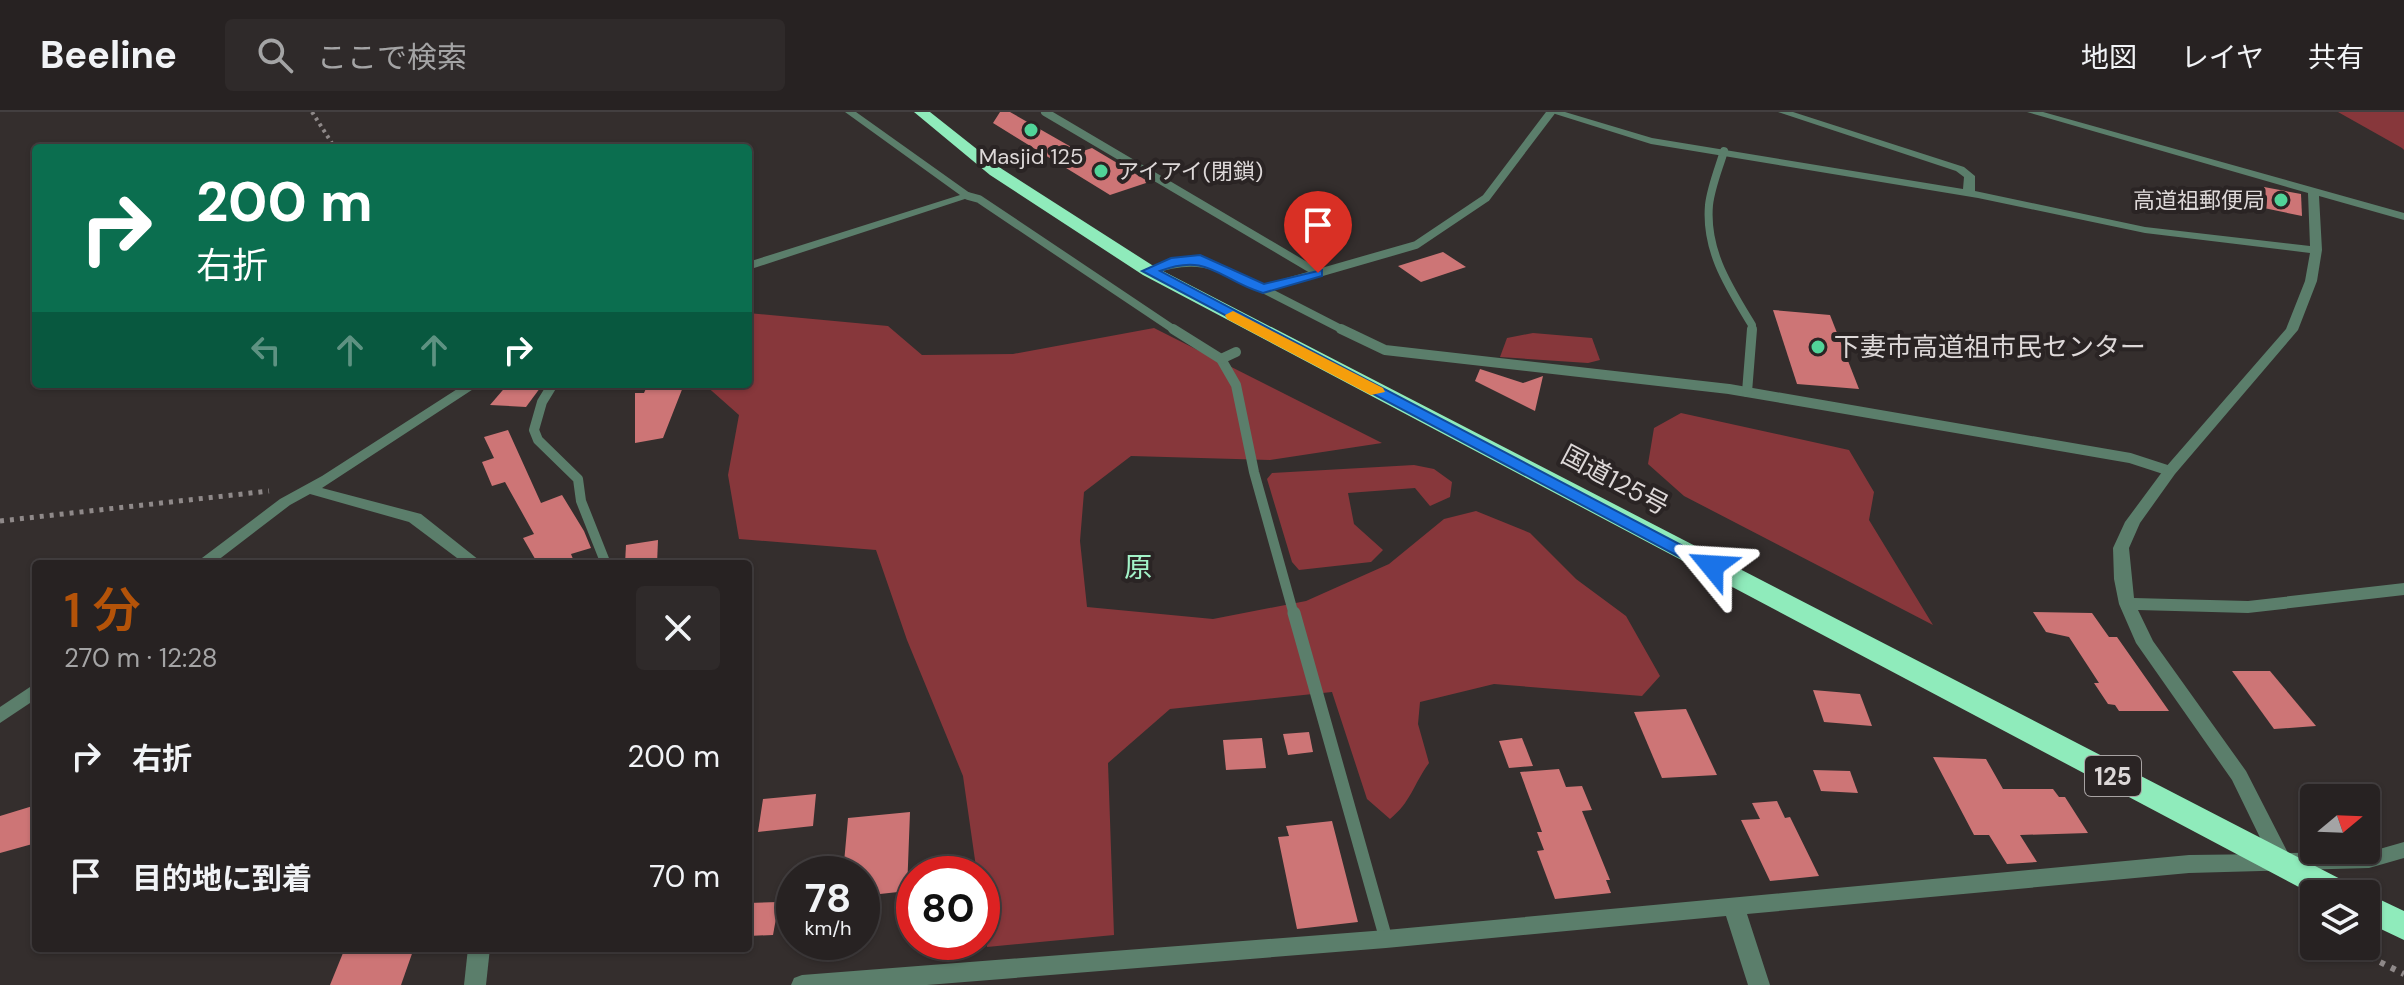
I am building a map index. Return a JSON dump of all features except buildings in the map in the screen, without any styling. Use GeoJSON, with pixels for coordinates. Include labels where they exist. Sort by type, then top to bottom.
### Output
{"type":"FeatureCollection","features":[{"type":"Feature","properties":{"kind":"highway","name":"国道125号"},"geometry":{"type":"LineString","coordinates":[[921,112],[996,172],[1149,271],[2314,880]]}},
{"type":"Feature","properties":{"kind":"highway"},"geometry":{"type":"LineString","coordinates":[[2380,914],[2404,926]]}},
{"type":"Feature","properties":{"kind":"street"},"geometry":{"type":"LineString","coordinates":[[850,112],[968,196]]}},
{"type":"Feature","properties":{"kind":"street"},"geometry":{"type":"LineString","coordinates":[[1552,112],[1651,141],[1971,195],[2145,230],[2316,250]]}},
{"type":"Feature","properties":{"kind":"street"},"geometry":{"type":"LineString","coordinates":[[1783,112],[1960,169],[1970,176],[1968,189],[1971,195]]}},
{"type":"Feature","properties":{"kind":"street"},"geometry":{"type":"LineString","coordinates":[[2040,113],[2404,217]]}},
{"type":"Feature","properties":{"kind":"street"},"geometry":{"type":"LineString","coordinates":[[2283,864],[2239,776],[2145,643],[2127,604],[2121,548],[2133,522],[2170,471],[2292,330],[2311,281],[2316,250],[2313,191]]}},
{"type":"Feature","properties":{"kind":"street"},"geometry":{"type":"LineString","coordinates":[[752,265],[968,196]]}},
{"type":"Feature","properties":{"kind":"street"},"geometry":{"type":"LineString","coordinates":[[207,560],[285,502],[468,388]]}},
{"type":"Feature","properties":{"kind":"street"},"geometry":{"type":"LineString","coordinates":[[308,489],[415,518],[471,560]]}},
{"type":"Feature","properties":{"kind":"street"},"geometry":{"type":"LineString","coordinates":[[2127,604],[2248,607],[2404,589]]}},
{"type":"Feature","properties":{"kind":"street"},"geometry":{"type":"LineString","coordinates":[[0,716],[32,693]]}},
{"type":"Feature","properties":{"kind":"street"},"geometry":{"type":"LineString","coordinates":[[802,985],[1386,939],[1733,905],[2125,873],[2189,864],[2369,860],[2404,850]]}},
{"type":"Feature","properties":{"kind":"street"},"geometry":{"type":"LineString","coordinates":[[1733,905],[1759,985]]}},
{"type":"Feature","properties":{"kind":"street"},"geometry":{"type":"LineString","coordinates":[[475,985],[479,952]]}},
{"type":"Feature","properties":{"kind":"lane"},"geometry":{"type":"LineString","coordinates":[[1045,112],[1318,273]]}},
{"type":"Feature","properties":{"kind":"lane"},"geometry":{"type":"LineString","coordinates":[[1263,289],[1416,245],[1486,198],[1552,112]]}},
{"type":"Feature","properties":{"kind":"lane"},"geometry":{"type":"LineString","coordinates":[[1724,151],[1709,204],[1711,236],[1718,268],[1752,325],[1747,392]]}},
{"type":"Feature","properties":{"kind":"lane"},"geometry":{"type":"LineString","coordinates":[[968,196],[979,199],[1131,303],[1221,359],[1241,393],[1254,472],[1386,939]]}},
{"type":"Feature","properties":{"kind":"lane"},"geometry":{"type":"LineString","coordinates":[[1149,271],[1176,261],[1200,259],[1312,311],[1358,339],[1385,350],[1747,392],[2130,458],[2170,471]]}},
{"type":"Feature","properties":{"kind":"lane"},"geometry":{"type":"LineString","coordinates":[[1299,318],[1312,311]]}},
{"type":"Feature","properties":{"kind":"lane"},"geometry":{"type":"LineString","coordinates":[[1221,359],[1236,352]]}},
{"type":"Feature","properties":{"kind":"lane"},"geometry":{"type":"LineString","coordinates":[[551,388],[542,402],[534,430],[538,440],[578,479],[581,501],[604,560]]}},
{"type":"Feature","properties":{"kind":"path"},"geometry":{"type":"LineString","coordinates":[[312,112],[332,144]]}},
{"type":"Feature","properties":{"kind":"path"},"geometry":{"type":"LineString","coordinates":[[0,521],[308,489]]}},
{"type":"Feature","properties":{"kind":"path"},"geometry":{"type":"LineString","coordinates":[[2376,960],[2404,974]]}},
{"type":"Feature","properties":{"kind":"shaded area"},"geometry":{"type":"Polygon","coordinates":[[[2338,112],[2404,112],[2404,150],[2402,148],[2338,112]]]}},
{"type":"Feature","properties":{"kind":"shaded area"},"geometry":{"type":"Polygon","coordinates":[[[752,313],[888,326],[922,355],[1013,354],[1154,328],[1382,443],[1270,460],[1131,456],[1084,492],[1080,541],[1087,607],[1213,619],[1306,601],[1389,564],[1444,519],[1476,511],[1530,533],[1576,579],[1626,616],[1660,676],[1642,696],[1494,684],[1420,702],[1418,724],[1429,763],[1407,800],[1390,819],[1367,799],[1332,692],[1170,709],[1108,763],[1114,935],[1000,946],[1000,856],[974,856],[963,776],[907,640],[876,550],[739,539],[728,475],[739,415],[709,388],[752,388],[752,313]]]}},
{"type":"Feature","properties":{"kind":"shaded area"},"geometry":{"type":"Polygon","coordinates":[[[1533,333],[1592,338],[1600,360],[1588,363],[1500,357],[1507,338],[1533,333]]]}},
{"type":"Feature","properties":{"kind":"shaded area"},"geometry":{"type":"Polygon","coordinates":[[[1681,413],[1849,450],[1874,492],[1869,520],[1933,625],[1684,496],[1648,464],[1654,428],[1681,413]]]}},
{"type":"Feature","properties":{"kind":"shaded area"},"geometry":{"type":"Polygon","coordinates":[[[1414,465],[1434,469],[1452,482],[1450,497],[1430,506],[1415,488],[1348,493],[1354,524],[1383,550],[1371,562],[1299,570],[1292,562],[1267,479],[1272,473],[1414,465]]]}},
{"type":"Feature","properties":{"kind":"slow traffic"},"geometry":{"type":"LineString","coordinates":[[1233,315],[1377,392]]}},
{"type":"Feature","properties":{"kind":"place","name":"Masjid 125"},"geometry":{"type":"Point","coordinates":[1031,130]}},
{"type":"Feature","properties":{"kind":"place","name":"アイアイ(閉鎖)"},"geometry":{"type":"Point","coordinates":[1101,171]}},
{"type":"Feature","properties":{"kind":"place","name":"高道祖郵便局"},"geometry":{"type":"Point","coordinates":[2281,200]}},
{"type":"Feature","properties":{"kind":"place","name":"下妻市高道祖市民センター"},"geometry":{"type":"Point","coordinates":[1818,347]}},
{"type":"Feature","properties":{"kind":"district","name":"原"},"geometry":{"type":"Point","coordinates":[1138,567]}},
{"type":"Feature","properties":{"kind":"route"},"geometry":{"type":"LineString","coordinates":[[1318,273],[1263,289],[1200,259],[1176,261],[1149,271],[1712,566]]}}]}
